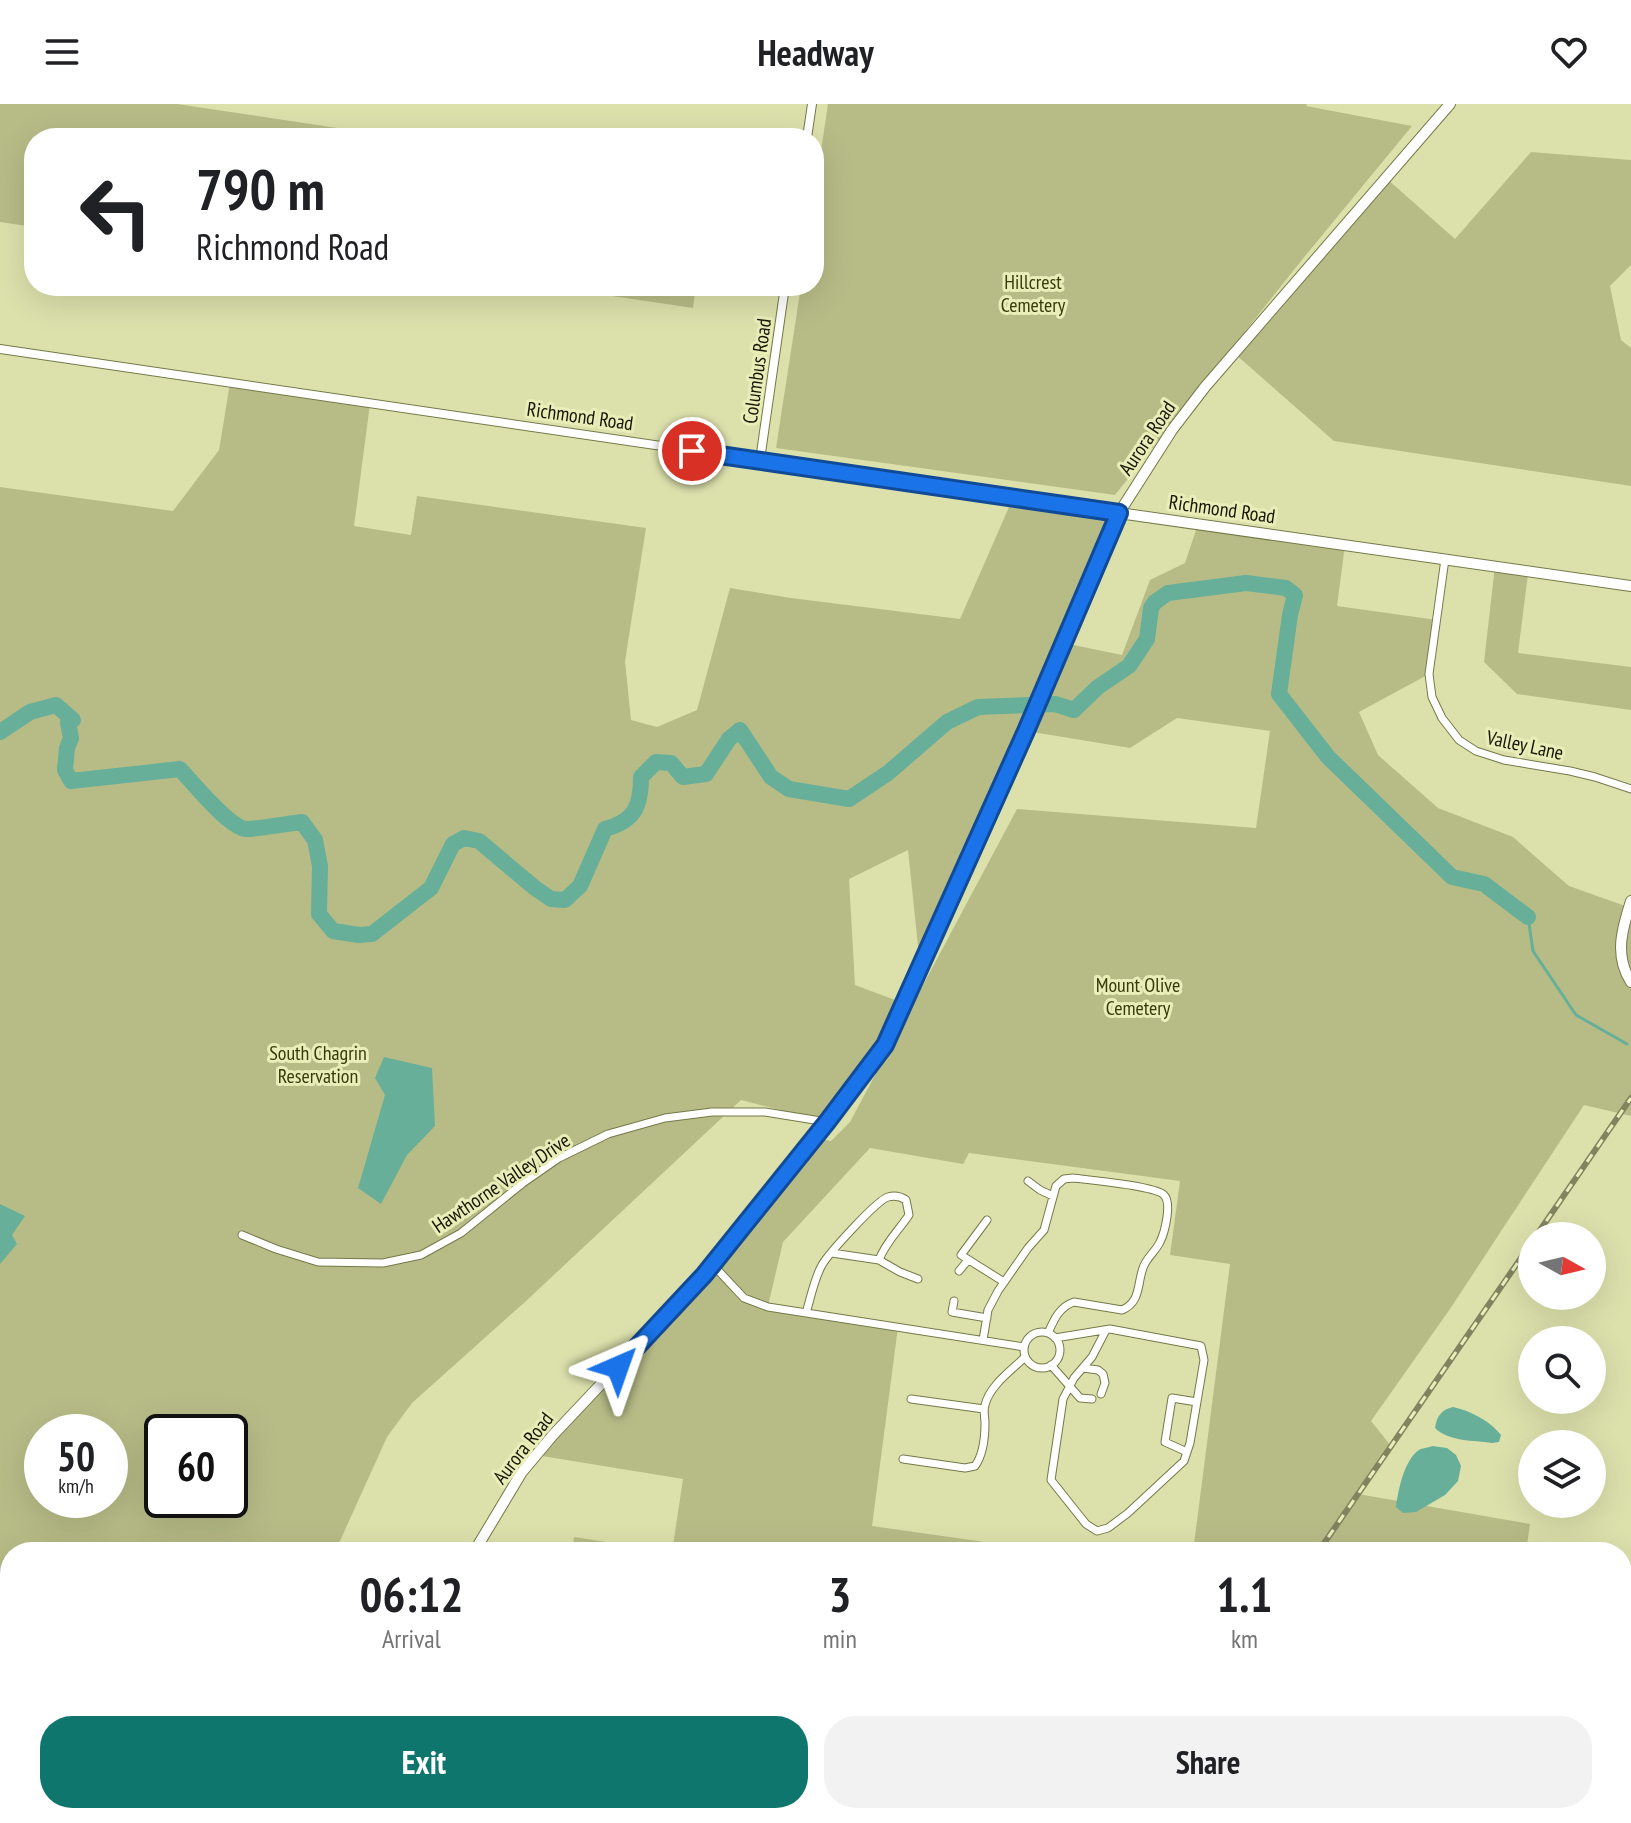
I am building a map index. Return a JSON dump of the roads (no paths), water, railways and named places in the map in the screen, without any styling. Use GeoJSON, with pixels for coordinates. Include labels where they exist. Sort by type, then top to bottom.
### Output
{"type":"FeatureCollection","features":[{"type":"Feature","properties":{"kind":"main road","name":"Aurora Road"},"geometry":{"type":"LineString","coordinates":[[480,1542],[522,1472],[713,1265],[885,1045],[1119,513],[1172,430],[1205,387],[1450,104]]}},
{"type":"Feature","properties":{"kind":"main road","name":"Richmond Road"},"geometry":{"type":"LineString","coordinates":[[1119,513],[1631,586]]}},
{"type":"Feature","properties":{"kind":"main road"},"geometry":{"type":"LineString","coordinates":[[1631,901],[1623,926],[1620,951],[1625,973],[1631,982]]}},
{"type":"Feature","properties":{"kind":"street"},"geometry":{"type":"LineString","coordinates":[[808,128],[812,104]]}},
{"type":"Feature","properties":{"kind":"street","name":"Columbus Road"},"geometry":{"type":"LineString","coordinates":[[760,460],[784,296]]}},
{"type":"Feature","properties":{"kind":"street","name":"Richmond Road"},"geometry":{"type":"LineString","coordinates":[[0,349],[1119,513]]}},
{"type":"Feature","properties":{"kind":"street","name":"Valley Lane"},"geometry":{"type":"LineString","coordinates":[[1445,559],[1429,674],[1432,697],[1450,729],[1459,740],[1476,751],[1504,760],[1595,777],[1631,789]]}},
{"type":"Feature","properties":{"kind":"street","name":"Hawthorne Valley Drive"},"geometry":{"type":"LineString","coordinates":[[242,1235],[318,1262],[383,1263],[421,1255],[461,1233],[559,1158],[608,1134],[665,1118],[712,1112],[765,1112],[827,1122]]}},
{"type":"Feature","properties":{"kind":"street"},"geometry":{"type":"LineString","coordinates":[[983,1340],[988,1310],[1004,1282],[1044,1230],[1059,1183],[1073,1178],[1160,1192],[1169,1201],[1164,1232],[1143,1267],[1133,1303],[1122,1310],[1074,1302],[1067,1304],[1059,1312],[1052,1336]]}},
{"type":"Feature","properties":{"kind":"street"},"geometry":{"type":"LineString","coordinates":[[1028,1181],[1053,1196]]}},
{"type":"Feature","properties":{"kind":"street"},"geometry":{"type":"LineString","coordinates":[[806,1313],[821,1266],[874,1205],[887,1197],[900,1196],[906,1200],[909,1215],[885,1246],[879,1260]]}},
{"type":"Feature","properties":{"kind":"street"},"geometry":{"type":"LineString","coordinates":[[987,1220],[961,1255],[1004,1282]]}},
{"type":"Feature","properties":{"kind":"street"},"geometry":{"type":"LineString","coordinates":[[832,1253],[879,1260],[918,1279]]}},
{"type":"Feature","properties":{"kind":"street"},"geometry":{"type":"LineString","coordinates":[[959,1271],[968,1260]]}},
{"type":"Feature","properties":{"kind":"street"},"geometry":{"type":"LineString","coordinates":[[713,1265],[744,1298],[768,1307],[1024,1347]]}},
{"type":"Feature","properties":{"kind":"street"},"geometry":{"type":"LineString","coordinates":[[954,1301],[952,1312],[987,1318]]}},
{"type":"Feature","properties":{"kind":"street"},"geometry":{"type":"LineString","coordinates":[[1052,1336],[1058,1342],[1058,1358],[1046,1367],[1032,1365],[1025,1357],[1024,1347],[1038,1332],[1052,1336],[1110,1329],[1201,1346],[1204,1360],[1184,1461],[1165,1481],[1108,1528],[1097,1531],[1086,1524],[1051,1480],[1063,1399],[1106,1330]]}},
{"type":"Feature","properties":{"kind":"street"},"geometry":{"type":"LineString","coordinates":[[903,1459],[965,1468],[975,1466],[981,1455],[984,1409],[989,1394],[1025,1357]]}},
{"type":"Feature","properties":{"kind":"street"},"geometry":{"type":"LineString","coordinates":[[1051,1365],[1080,1398],[1092,1399]]}},
{"type":"Feature","properties":{"kind":"street"},"geometry":{"type":"LineString","coordinates":[[1083,1368],[1103,1374],[1105,1383],[1101,1394]]}},
{"type":"Feature","properties":{"kind":"street"},"geometry":{"type":"LineString","coordinates":[[1187,1452],[1165,1442],[1172,1398],[1197,1402]]}},
{"type":"Feature","properties":{"kind":"street"},"geometry":{"type":"LineString","coordinates":[[911,1399],[984,1409]]}},
{"type":"Feature","properties":{"kind":"water"},"geometry":{"type":"Polygon","coordinates":[[[384,1057],[432,1068],[435,1126],[407,1155],[381,1204],[358,1188],[385,1095],[375,1078],[384,1057]]]}},
{"type":"Feature","properties":{"kind":"water"},"geometry":{"type":"Polygon","coordinates":[[[0,1204],[25,1216],[12,1235],[17,1244],[0,1264],[0,1204]]]}},
{"type":"Feature","properties":{"kind":"water"},"geometry":{"type":"Polygon","coordinates":[[[1453,1407],[1491,1425],[1501,1435],[1499,1442],[1462,1440],[1441,1433],[1435,1428],[1438,1417],[1453,1407]]]}},
{"type":"Feature","properties":{"kind":"water"},"geometry":{"type":"Polygon","coordinates":[[[1432,1446],[1447,1448],[1456,1455],[1461,1466],[1458,1481],[1445,1495],[1416,1512],[1403,1513],[1396,1507],[1409,1461],[1419,1450],[1432,1446]]]}},
{"type":"Feature","properties":{"kind":"waterway"},"geometry":{"type":"LineString","coordinates":[[0,732],[30,712],[56,705],[73,720],[68,723],[71,738],[65,770],[71,781],[180,769],[211,803],[238,826],[250,829],[302,822],[315,840],[320,866],[319,914],[333,931],[372,934],[431,888],[453,844],[464,838],[479,841],[551,899],[565,900],[580,886],[605,829],[623,822],[634,811],[640,796],[641,777],[656,762],[671,763],[683,777],[706,774],[729,739],[740,730],[771,777],[789,789],[849,799],[888,773],[947,722],[978,707],[1055,704],[1074,710],[1098,687],[1129,666],[1147,639],[1151,608],[1155,602],[1168,593],[1246,583],[1286,588],[1295,595],[1279,694],[1328,757],[1452,877],[1484,884],[1528,917]]}},
{"type":"Feature","properties":{"kind":"waterway"},"geometry":{"type":"LineString","coordinates":[[1528,917],[1533,951],[1576,1015],[1627,1044]]}},
{"type":"Feature","properties":{"kind":"railway"},"geometry":{"type":"LineString","coordinates":[[1546,1222],[1631,1098]]}},
{"type":"Feature","properties":{"kind":"railway"},"geometry":{"type":"LineString","coordinates":[[1325,1542],[1518,1262]]}},
{"type":"Feature","properties":{"kind":"park label","name":"Hillcrest Cemetery"},"geometry":{"type":"Point","coordinates":[1033,294]}},
{"type":"Feature","properties":{"kind":"park label","name":"Mount Olive Cemetery"},"geometry":{"type":"Point","coordinates":[1138,996]}},
{"type":"Feature","properties":{"kind":"park label","name":"South Chagrin Reservation"},"geometry":{"type":"Point","coordinates":[318,1064]}}]}
